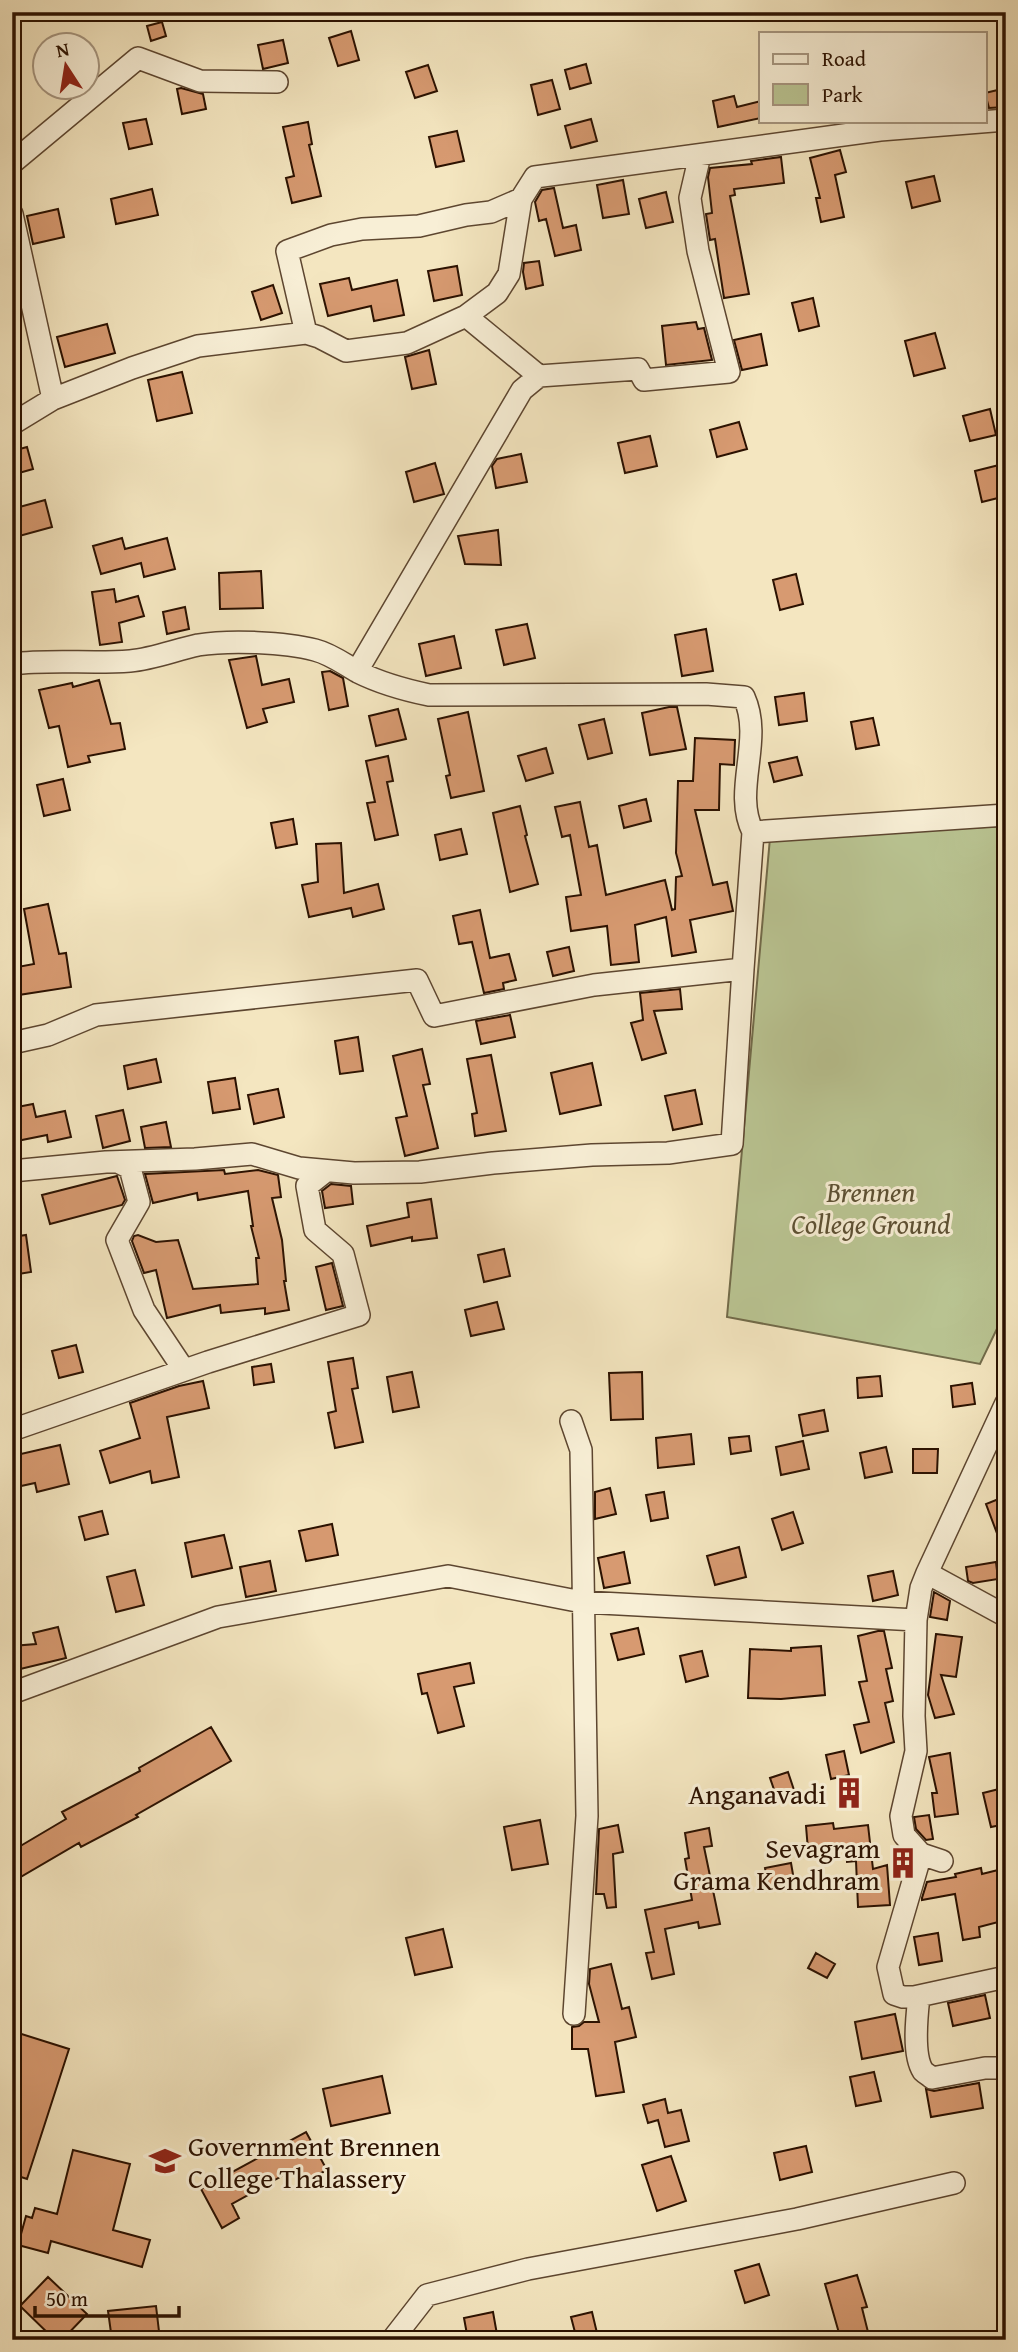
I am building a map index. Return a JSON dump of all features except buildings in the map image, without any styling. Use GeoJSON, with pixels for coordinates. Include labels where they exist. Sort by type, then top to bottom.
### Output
{"type":"FeatureCollection","features":[{"type":"Feature","properties":{"kind":"street"},"geometry":{"type":"LineString","coordinates":[[12,163],[138,58],[200,81],[277,82]]}},
{"type":"Feature","properties":{"kind":"street"},"geometry":{"type":"LineString","coordinates":[[986,122],[1006,120]]}},
{"type":"Feature","properties":{"kind":"street"},"geometry":{"type":"LineString","coordinates":[[12,424],[53,399],[198,346],[306,333],[346,351],[407,343],[466,316],[498,293],[509,274],[520,199],[535,177],[880,130],[981,122]]}},
{"type":"Feature","properties":{"kind":"street"},"geometry":{"type":"LineString","coordinates":[[357,671],[522,390],[539,376],[638,369],[644,380],[729,372],[698,251],[690,198],[701,155]]}},
{"type":"Feature","properties":{"kind":"street"},"geometry":{"type":"LineString","coordinates":[[306,333],[287,251],[331,235],[362,229],[419,226],[491,212],[520,199]]}},
{"type":"Feature","properties":{"kind":"street"},"geometry":{"type":"LineString","coordinates":[[12,214],[53,399]]}},
{"type":"Feature","properties":{"kind":"street"},"geometry":{"type":"LineString","coordinates":[[466,316],[539,376]]}},
{"type":"Feature","properties":{"kind":"street"},"geometry":{"type":"LineString","coordinates":[[12,664],[33,661],[131,661],[199,645],[232,643],[318,650],[357,671],[399,688],[429,695],[706,694],[744,697],[750,710],[752,732],[745,806],[753,832],[732,1144],[668,1153],[592,1155],[420,1172],[326,1171],[299,1168],[252,1154],[12,1171]]}},
{"type":"Feature","properties":{"kind":"street"},"geometry":{"type":"LineString","coordinates":[[753,832],[1006,815]]}},
{"type":"Feature","properties":{"kind":"street"},"geometry":{"type":"LineString","coordinates":[[12,1043],[48,1035],[96,1015],[417,980],[435,1016],[594,985],[744,969]]}},
{"type":"Feature","properties":{"kind":"street"},"geometry":{"type":"LineString","coordinates":[[118,1162],[131,1168],[139,1202],[117,1240],[144,1310],[184,1370]]}},
{"type":"Feature","properties":{"kind":"street"},"geometry":{"type":"LineString","coordinates":[[12,1430],[184,1370],[359,1315],[343,1254],[316,1230],[307,1186],[326,1171]]}},
{"type":"Feature","properties":{"kind":"street"},"geometry":{"type":"LineString","coordinates":[[942,1861],[920,1854],[904,1835],[901,1816],[916,1751],[916,1620],[921,1588],[927,1573],[1006,1403]]}},
{"type":"Feature","properties":{"kind":"street"},"geometry":{"type":"LineString","coordinates":[[571,1422],[581,1450],[587,1816],[575,2014]]}},
{"type":"Feature","properties":{"kind":"street"},"geometry":{"type":"LineString","coordinates":[[927,1573],[1006,1616]]}},
{"type":"Feature","properties":{"kind":"street"},"geometry":{"type":"LineString","coordinates":[[12,1693],[218,1617],[448,1576],[582,1601],[916,1620]]}},
{"type":"Feature","properties":{"kind":"street"},"geometry":{"type":"LineString","coordinates":[[920,1854],[888,1967],[894,1994],[903,1997],[919,1996],[1006,1977]]}},
{"type":"Feature","properties":{"kind":"street"},"geometry":{"type":"LineString","coordinates":[[919,1996],[916,2024],[919,2057],[923,2070],[932,2078],[985,2068],[1006,2068]]}},
{"type":"Feature","properties":{"kind":"street"},"geometry":{"type":"LineString","coordinates":[[393,2340],[428,2295],[528,2269],[797,2219],[954,2183]]}},
{"type":"Feature","properties":{"kind":"green space","name":"Brennen College Ground"},"geometry":{"type":"Polygon","coordinates":[[[1006,826],[1006,1310],[980,1364],[727,1317],[770,838],[1006,826]]]}},
{"type":"Feature","properties":{"kind":"place","name":"Anganavadi"},"geometry":{"type":"Point","coordinates":[849,1793]}},
{"type":"Feature","properties":{"kind":"place","name":"Sevagram Grama Kendhram"},"geometry":{"type":"Point","coordinates":[903,1863]}},
{"type":"Feature","properties":{"kind":"place","name":"Government Brennen College Thalassery"},"geometry":{"type":"Point","coordinates":[165,2161]}}]}
